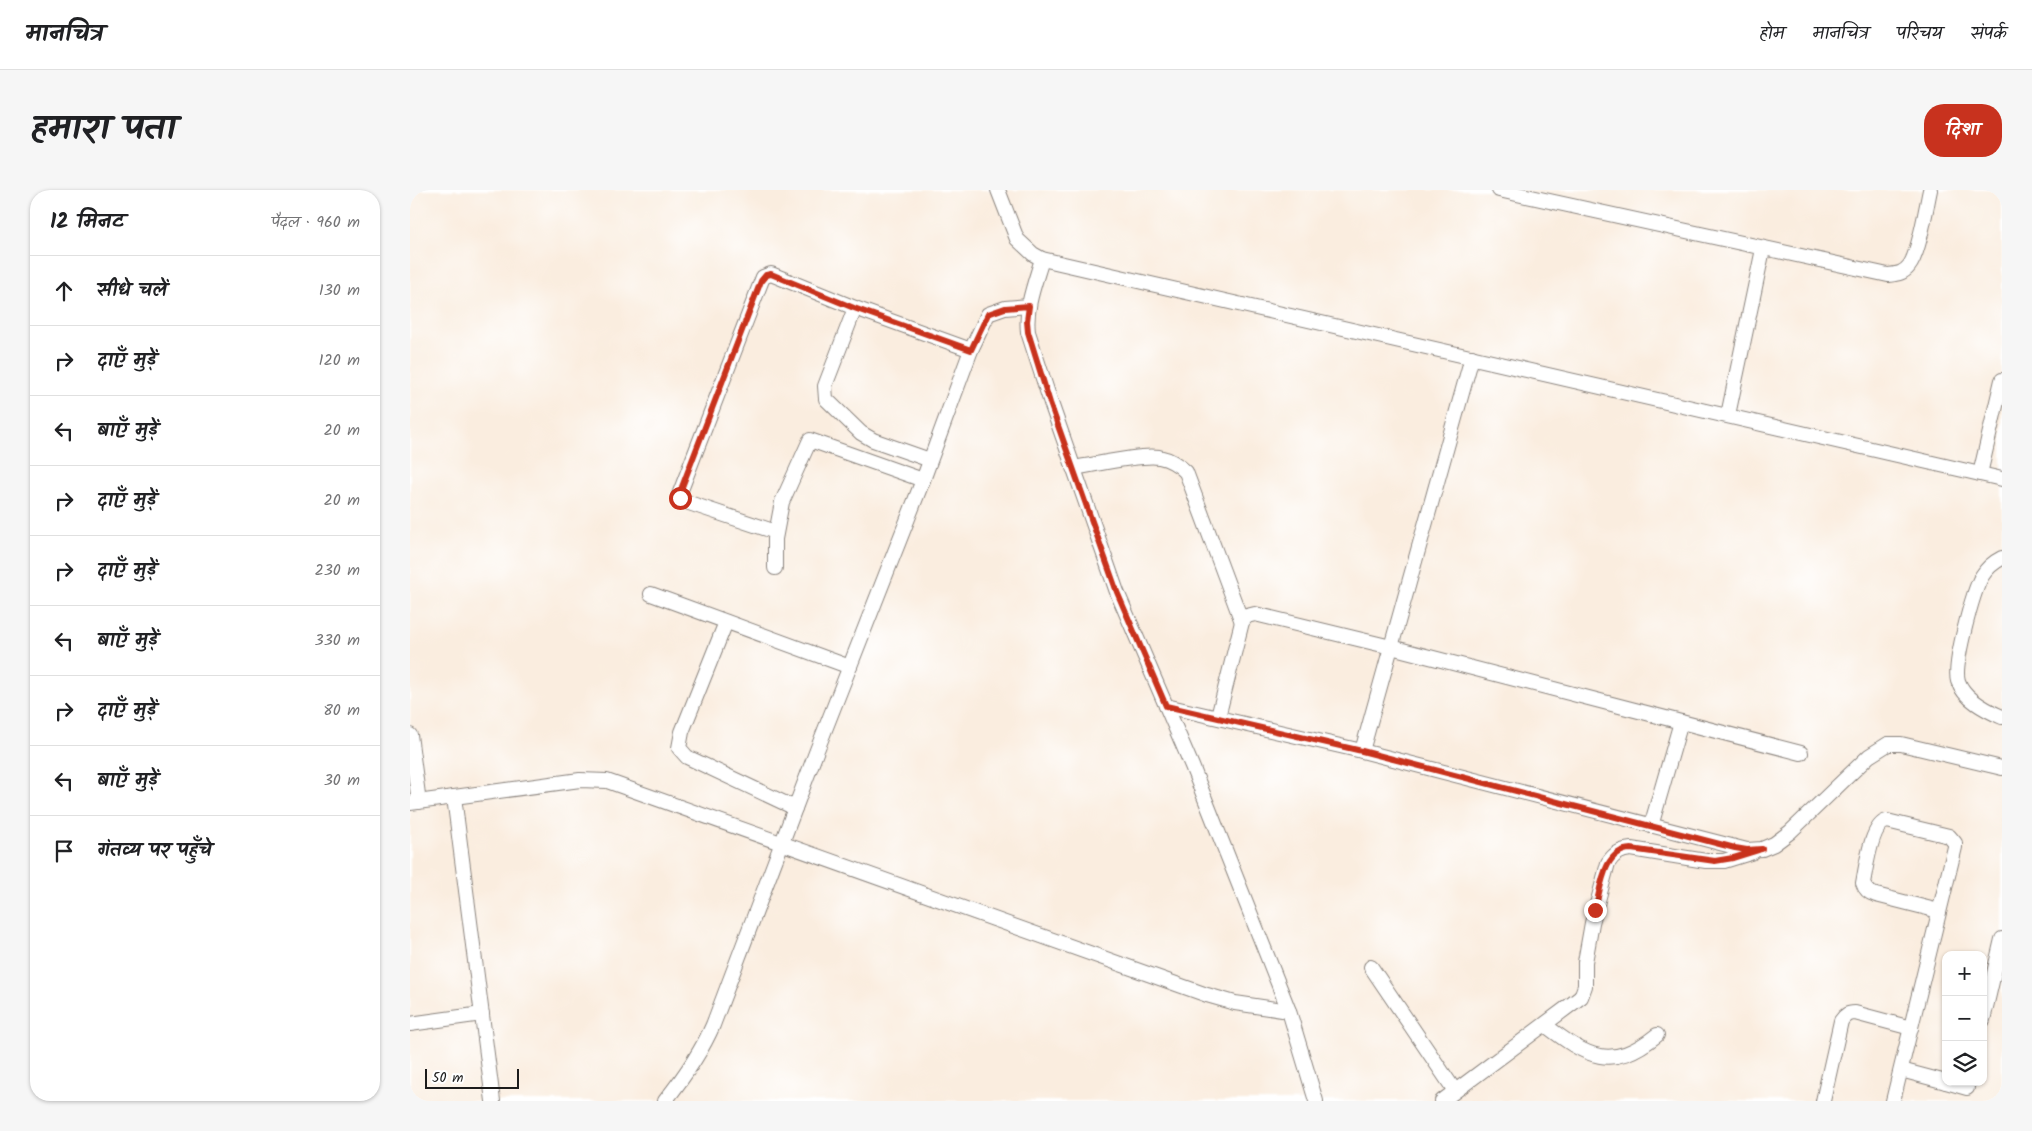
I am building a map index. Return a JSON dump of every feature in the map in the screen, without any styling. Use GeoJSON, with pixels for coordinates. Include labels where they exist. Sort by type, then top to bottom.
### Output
{"type":"FeatureCollection","features":[{"type":"Feature","properties":{"kind":"street"},"geometry":{"type":"LineString","coordinates":[[998,190],[1017,239],[1033,254],[1042,259],[1472,356],[2002,479]]}},
{"type":"Feature","properties":{"kind":"street"},"geometry":{"type":"LineString","coordinates":[[1499,190],[1888,275],[1901,273],[1910,266],[1915,256],[1930,190]]}},
{"type":"Feature","properties":{"kind":"street"},"geometry":{"type":"LineString","coordinates":[[1728,415],[1763,248]]}},
{"type":"Feature","properties":{"kind":"street"},"geometry":{"type":"LineString","coordinates":[[1042,259],[1029,306],[1028,332],[1117,592],[1192,766],[1289,1011],[1316,1101]]}},
{"type":"Feature","properties":{"kind":"street"},"geometry":{"type":"LineString","coordinates":[[776,532],[683,500],[679,495],[763,277],[771,274],[854,308],[971,350]]}},
{"type":"Feature","properties":{"kind":"street"},"geometry":{"type":"LineString","coordinates":[[665,1101],[683,1079],[708,1037],[923,480],[971,350],[988,314],[1005,308],[1029,306]]}},
{"type":"Feature","properties":{"kind":"street"},"geometry":{"type":"LineString","coordinates":[[854,308],[825,386],[826,399],[861,434],[930,460]]}},
{"type":"Feature","properties":{"kind":"street"},"geometry":{"type":"LineString","coordinates":[[1362,751],[1472,356]]}},
{"type":"Feature","properties":{"kind":"street"},"geometry":{"type":"LineString","coordinates":[[1980,474],[2002,380]]}},
{"type":"Feature","properties":{"kind":"street"},"geometry":{"type":"LineString","coordinates":[[775,568],[776,532],[785,492],[810,440],[923,480]]}},
{"type":"Feature","properties":{"kind":"street"},"geometry":{"type":"LineString","coordinates":[[1073,468],[1147,457],[1160,457],[1180,466],[1186,472],[1242,622]]}},
{"type":"Feature","properties":{"kind":"street"},"geometry":{"type":"LineString","coordinates":[[2002,558],[1988,567],[1978,583],[1957,668],[1958,682],[1969,697],[1985,709],[2002,717]]}},
{"type":"Feature","properties":{"kind":"street"},"geometry":{"type":"LineString","coordinates":[[651,594],[850,667]]}},
{"type":"Feature","properties":{"kind":"street"},"geometry":{"type":"LineString","coordinates":[[1218,717],[1242,622],[1247,616],[1255,614],[1391,647],[1801,754]]}},
{"type":"Feature","properties":{"kind":"street"},"geometry":{"type":"LineString","coordinates":[[726,622],[682,732],[679,748],[687,757],[795,808]]}},
{"type":"Feature","properties":{"kind":"street"},"geometry":{"type":"LineString","coordinates":[[1166,706],[1362,751],[1741,849],[1762,849]]}},
{"type":"Feature","properties":{"kind":"street"},"geometry":{"type":"LineString","coordinates":[[1651,826],[1681,722]]}},
{"type":"Feature","properties":{"kind":"street"},"geometry":{"type":"LineString","coordinates":[[410,735],[415,802],[580,780],[607,781],[1207,995],[1235,1003],[1289,1011]]}},
{"type":"Feature","properties":{"kind":"street"},"geometry":{"type":"LineString","coordinates":[[1442,1101],[1577,1002],[1584,991],[1592,923],[1608,863],[1613,856],[1631,849],[1715,861],[1733,858],[1762,849],[1774,844],[1790,832],[1869,756],[1888,744],[1901,744],[2002,768]]}},
{"type":"Feature","properties":{"kind":"street"},"geometry":{"type":"LineString","coordinates":[[454,797],[493,1101]]}},
{"type":"Feature","properties":{"kind":"street"},"geometry":{"type":"LineString","coordinates":[[1893,1101],[1955,851],[1955,843],[1949,836],[1887,821],[1882,822],[1876,830],[1862,883],[1866,891],[1939,911]]}},
{"type":"Feature","properties":{"kind":"street"},"geometry":{"type":"LineString","coordinates":[[1987,1003],[2002,939]]}},
{"type":"Feature","properties":{"kind":"street"},"geometry":{"type":"LineString","coordinates":[[1372,967],[1455,1091]]}},
{"type":"Feature","properties":{"kind":"street"},"geometry":{"type":"LineString","coordinates":[[1823,1101],[1841,1021],[1844,1016],[1848,1013],[1856,1013],[1911,1028]]}},
{"type":"Feature","properties":{"kind":"street"},"geometry":{"type":"LineString","coordinates":[[410,1024],[482,1014]]}},
{"type":"Feature","properties":{"kind":"street"},"geometry":{"type":"LineString","coordinates":[[1545,1025],[1572,1046],[1596,1056],[1613,1057],[1629,1054],[1642,1047],[1657,1035]]}},
{"type":"Feature","properties":{"kind":"street"},"geometry":{"type":"LineString","coordinates":[[1901,1070],[1942,1081]]}},
{"type":"Feature","properties":{"kind":"route"},"geometry":{"type":"LineString","coordinates":[[680,498],[680,492],[761,281],[766,275],[771,274],[854,308],[971,350],[988,314],[998,309],[1029,306],[1028,332],[1050,403],[1117,592],[1166,706],[1362,751],[1735,848],[1747,850],[1762,849],[1733,858],[1715,861],[1631,849],[1619,852],[1608,863],[1595,910]]}}]}
